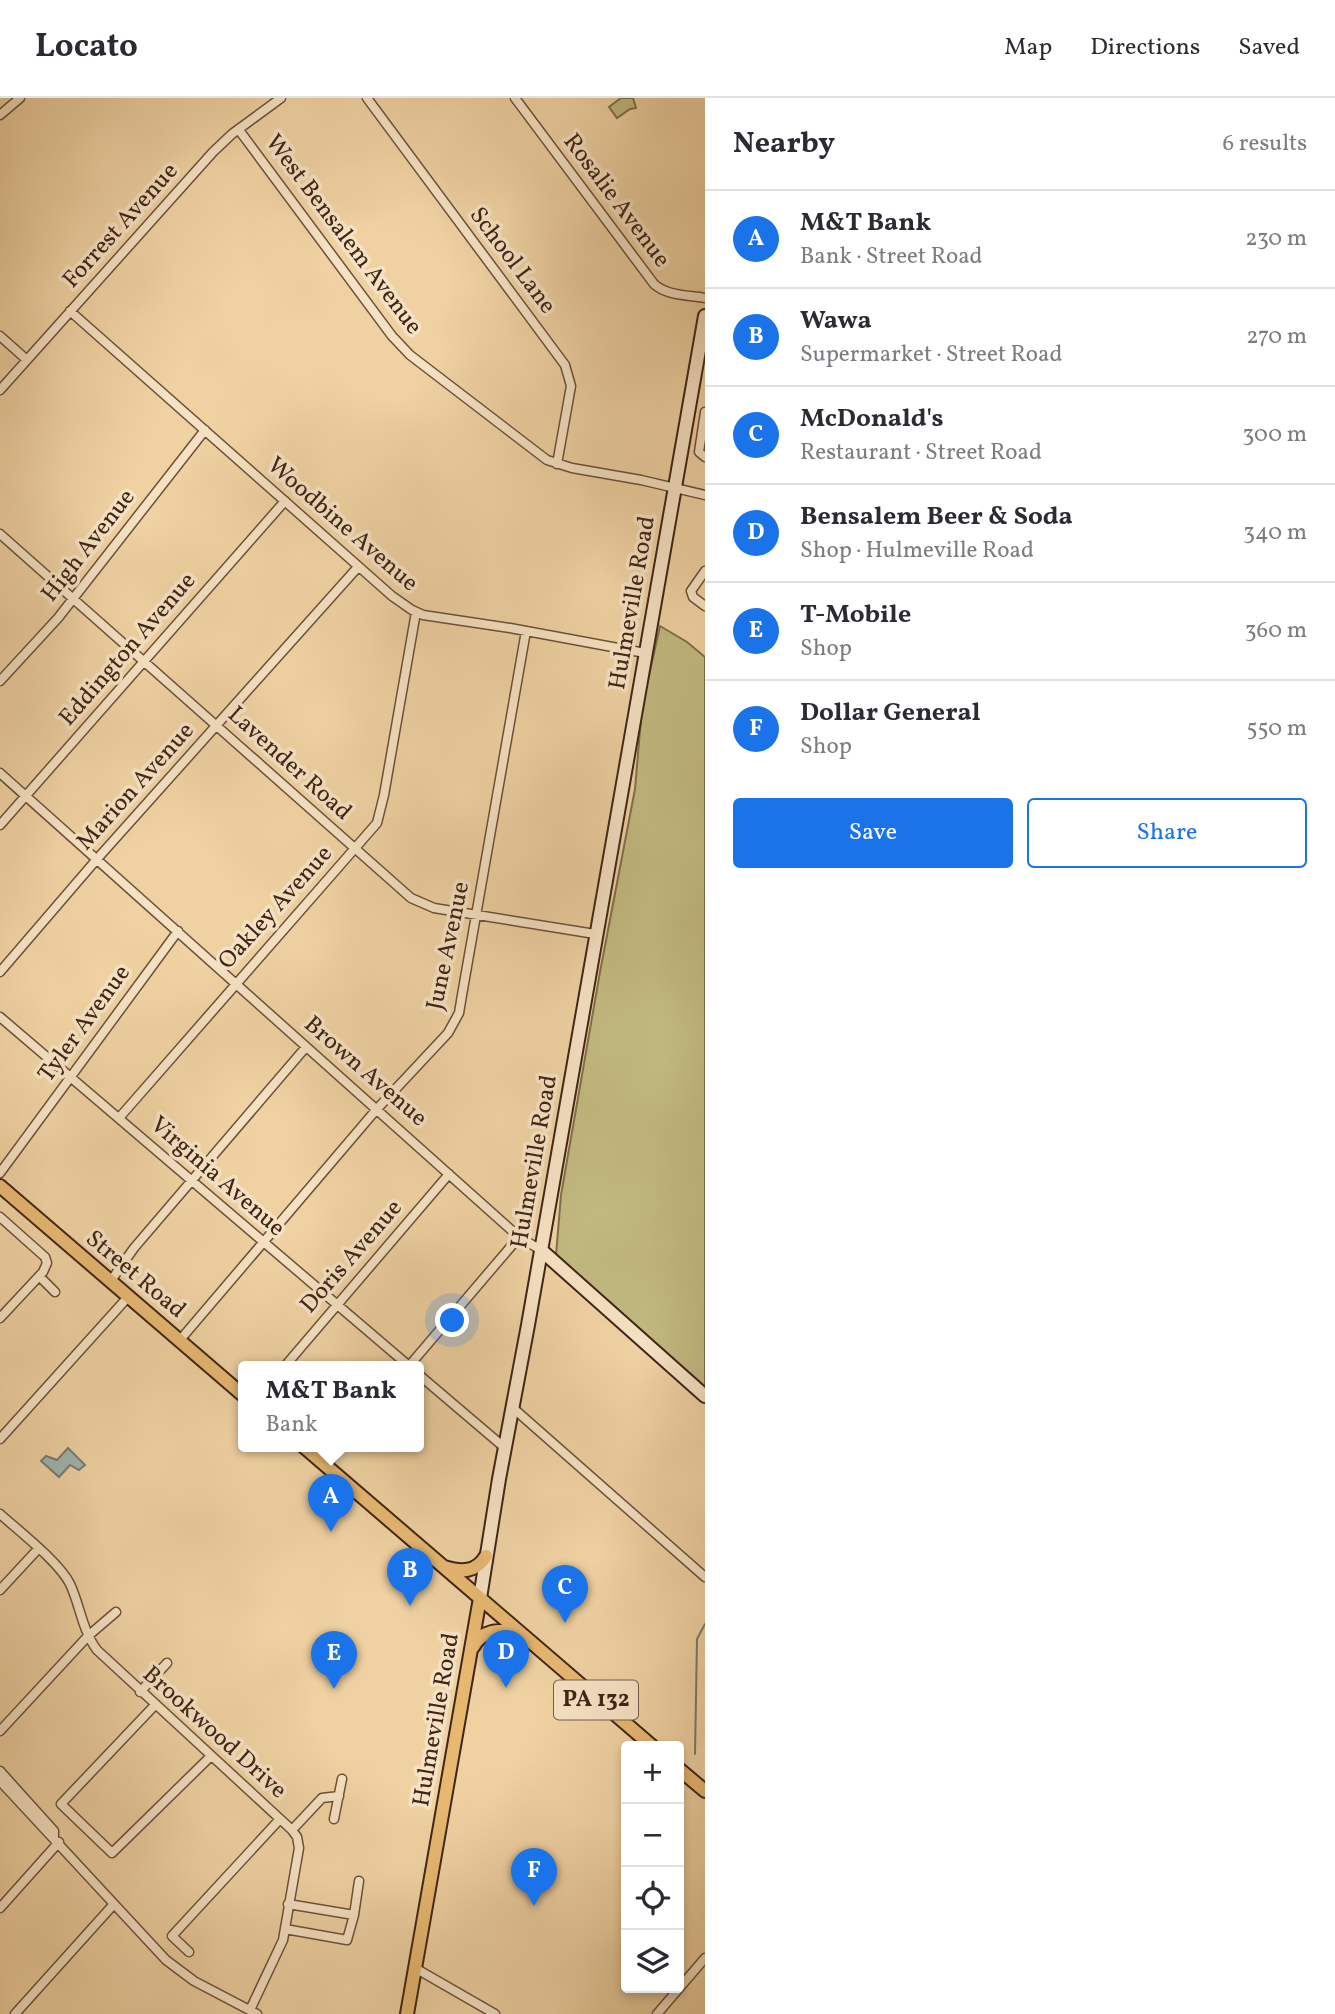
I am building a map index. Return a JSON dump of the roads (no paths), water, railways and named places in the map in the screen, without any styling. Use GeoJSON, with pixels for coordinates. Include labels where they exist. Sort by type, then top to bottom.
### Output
{"type":"FeatureCollection","features":[{"type":"Feature","properties":{"kind":"main road","name":"Hulmeville Road"},"geometry":{"type":"LineString","coordinates":[[407,2014],[705,317]]}},
{"type":"Feature","properties":{"kind":"main road","name":"Street Road"},"geometry":{"type":"LineString","coordinates":[[0,1186],[238,1391]]}},
{"type":"Feature","properties":{"kind":"main road","name":"Brown Avenue"},"geometry":{"type":"LineString","coordinates":[[541,1250],[705,1396]]}},
{"type":"Feature","properties":{"kind":"main road","name":"PA 132"},"geometry":{"type":"LineString","coordinates":[[310,1452],[646,1741]]}},
{"type":"Feature","properties":{"kind":"main road"},"geometry":{"type":"LineString","coordinates":[[443,1566],[467,1570],[478,1566],[486,1556]]}},
{"type":"Feature","properties":{"kind":"main road"},"geometry":{"type":"LineString","coordinates":[[471,1650],[478,1639],[489,1632],[518,1631]]}},
{"type":"Feature","properties":{"kind":"main road"},"geometry":{"type":"LineString","coordinates":[[684,1773],[705,1791]]}},
{"type":"Feature","properties":{"kind":"street"},"geometry":{"type":"LineString","coordinates":[[0,115],[20,98]]}},
{"type":"Feature","properties":{"kind":"street","name":"Forrest Avenue"},"geometry":{"type":"LineString","coordinates":[[0,390],[213,152],[281,98]]}},
{"type":"Feature","properties":{"kind":"street","name":"School Lane"},"geometry":{"type":"LineString","coordinates":[[367,98],[565,365],[571,386],[557,464]]}},
{"type":"Feature","properties":{"kind":"street","name":"Rosalie Avenue"},"geometry":{"type":"LineString","coordinates":[[515,98],[654,284],[671,293],[705,298]]}},
{"type":"Feature","properties":{"kind":"street","name":"West Bensalem Avenue"},"geometry":{"type":"LineString","coordinates":[[239,130],[401,347],[538,454],[557,464],[705,495]]}},
{"type":"Feature","properties":{"kind":"street","name":"Woodbine Avenue"},"geometry":{"type":"LineString","coordinates":[[70,311],[398,601],[416,612],[645,653]]}},
{"type":"Feature","properties":{"kind":"street"},"geometry":{"type":"LineString","coordinates":[[0,336],[27,360]]}},
{"type":"Feature","properties":{"kind":"street"},"geometry":{"type":"LineString","coordinates":[[705,412],[699,446],[700,454],[705,457]]}},
{"type":"Feature","properties":{"kind":"street","name":"High Avenue"},"geometry":{"type":"LineString","coordinates":[[0,681],[39,640],[205,430]]}},
{"type":"Feature","properties":{"kind":"street","name":"Eddington Avenue"},"geometry":{"type":"LineString","coordinates":[[0,825],[285,502]]}},
{"type":"Feature","properties":{"kind":"street","name":"Lavender Road"},"geometry":{"type":"LineString","coordinates":[[0,535],[417,901],[434,908],[595,934]]}},
{"type":"Feature","properties":{"kind":"street","name":"Marion Avenue"},"geometry":{"type":"LineString","coordinates":[[0,972],[358,566]]}},
{"type":"Feature","properties":{"kind":"street"},"geometry":{"type":"LineString","coordinates":[[705,571],[691,591],[693,597],[705,606]]}},
{"type":"Feature","properties":{"kind":"street","name":"Oakley Avenue"},"geometry":{"type":"LineString","coordinates":[[119,1118],[355,849],[379,817],[416,612]]}},
{"type":"Feature","properties":{"kind":"street","name":"June Avenue"},"geometry":{"type":"LineString","coordinates":[[180,1340],[376,1110],[448,1033],[455,1022],[463,995],[526,631]]}},
{"type":"Feature","properties":{"kind":"street","name":"Brown Avenue"},"geometry":{"type":"LineString","coordinates":[[0,774],[519,1237],[541,1250]]}},
{"type":"Feature","properties":{"kind":"street","name":"Tyler Avenue"},"geometry":{"type":"LineString","coordinates":[[0,1173],[178,931]]}},
{"type":"Feature","properties":{"kind":"street","name":"Virginia Avenue"},"geometry":{"type":"LineString","coordinates":[[0,1017],[403,1361]]}},
{"type":"Feature","properties":{"kind":"street"},"geometry":{"type":"LineString","coordinates":[[110,1282],[134,1248],[306,1047]]}},
{"type":"Feature","properties":{"kind":"street","name":"Doris Avenue"},"geometry":{"type":"LineString","coordinates":[[289,1361],[449,1174]]}},
{"type":"Feature","properties":{"kind":"street"},"geometry":{"type":"LineString","coordinates":[[0,1217],[45,1257],[47,1263],[0,1318]]}},
{"type":"Feature","properties":{"kind":"street"},"geometry":{"type":"LineString","coordinates":[[413,1361],[519,1237]]}},
{"type":"Feature","properties":{"kind":"street"},"geometry":{"type":"LineString","coordinates":[[38,1276],[55,1292]]}},
{"type":"Feature","properties":{"kind":"street"},"geometry":{"type":"LineString","coordinates":[[0,1439],[128,1297]]}},
{"type":"Feature","properties":{"kind":"street"},"geometry":{"type":"LineString","coordinates":[[424,1379],[505,1448]]}},
{"type":"Feature","properties":{"kind":"street"},"geometry":{"type":"LineString","coordinates":[[513,1408],[705,1577]]}},
{"type":"Feature","properties":{"kind":"street"},"geometry":{"type":"LineString","coordinates":[[325,1466],[337,1452]]}},
{"type":"Feature","properties":{"kind":"street","name":"Brookwood Drive"},"geometry":{"type":"LineString","coordinates":[[0,1514],[59,1569],[70,1584],[88,1636],[96,1650],[292,1830],[298,1841],[299,1848],[279,1952],[253,2012],[179,1970],[151,1945],[0,1781]]}},
{"type":"Feature","properties":{"kind":"street"},"geometry":{"type":"LineString","coordinates":[[0,1590],[38,1549]]}},
{"type":"Feature","properties":{"kind":"street"},"geometry":{"type":"LineString","coordinates":[[0,1731],[88,1636],[116,1612]]}},
{"type":"Feature","properties":{"kind":"street"},"geometry":{"type":"LineString","coordinates":[[140,1692],[167,1663]]}},
{"type":"Feature","properties":{"kind":"street"},"geometry":{"type":"LineString","coordinates":[[155,1705],[61,1804],[112,1853],[211,1756]]}},
{"type":"Feature","properties":{"kind":"street","name":"Brookwood Drive"},"geometry":{"type":"LineString","coordinates":[[0,1771],[54,1831],[57,1840]]}},
{"type":"Feature","properties":{"kind":"street"},"geometry":{"type":"LineString","coordinates":[[334,1819],[342,1779]]}},
{"type":"Feature","properties":{"kind":"street"},"geometry":{"type":"LineString","coordinates":[[292,1830],[322,1798],[338,1796]]}},
{"type":"Feature","properties":{"kind":"street"},"geometry":{"type":"LineString","coordinates":[[189,1952],[172,1936],[280,1819]]}},
{"type":"Feature","properties":{"kind":"street"},"geometry":{"type":"LineString","coordinates":[[1,1906],[57,1840]]}},
{"type":"Feature","properties":{"kind":"street"},"geometry":{"type":"LineString","coordinates":[[285,1929],[347,1940],[359,1881]]}},
{"type":"Feature","properties":{"kind":"street"},"geometry":{"type":"LineString","coordinates":[[15,2014],[114,1904]]}},
{"type":"Feature","properties":{"kind":"street"},"geometry":{"type":"LineString","coordinates":[[288,1904],[354,1915]]}},
{"type":"Feature","properties":{"kind":"street"},"geometry":{"type":"LineString","coordinates":[[657,2014],[705,1958]]}},
{"type":"Feature","properties":{"kind":"street"},"geometry":{"type":"LineString","coordinates":[[415,1968],[495,2014]]}},
{"type":"Feature","properties":{"kind":"water"},"geometry":{"type":"Polygon","coordinates":[[[68,1448],[85,1465],[79,1470],[70,1465],[59,1477],[41,1461],[46,1456],[57,1460],[68,1448]]]}},
{"type":"Feature","properties":{"kind":"waterway"},"geometry":{"type":"LineString","coordinates":[[695,1754],[697,1639],[705,1624]]}},
{"type":"Feature","properties":{"kind":"place","name":"M&T Bank"},"geometry":{"type":"Point","coordinates":[331,1532]}},
{"type":"Feature","properties":{"kind":"place","name":"Wawa"},"geometry":{"type":"Point","coordinates":[410,1606]}},
{"type":"Feature","properties":{"kind":"place","name":"McDonald's"},"geometry":{"type":"Point","coordinates":[565,1623]}},
{"type":"Feature","properties":{"kind":"place","name":"Bensalem Beer & Soda"},"geometry":{"type":"Point","coordinates":[506,1688]}},
{"type":"Feature","properties":{"kind":"place","name":"T-Mobile"},"geometry":{"type":"Point","coordinates":[334,1689]}},
{"type":"Feature","properties":{"kind":"place","name":"Dollar General"},"geometry":{"type":"Point","coordinates":[534,1906]}}]}
